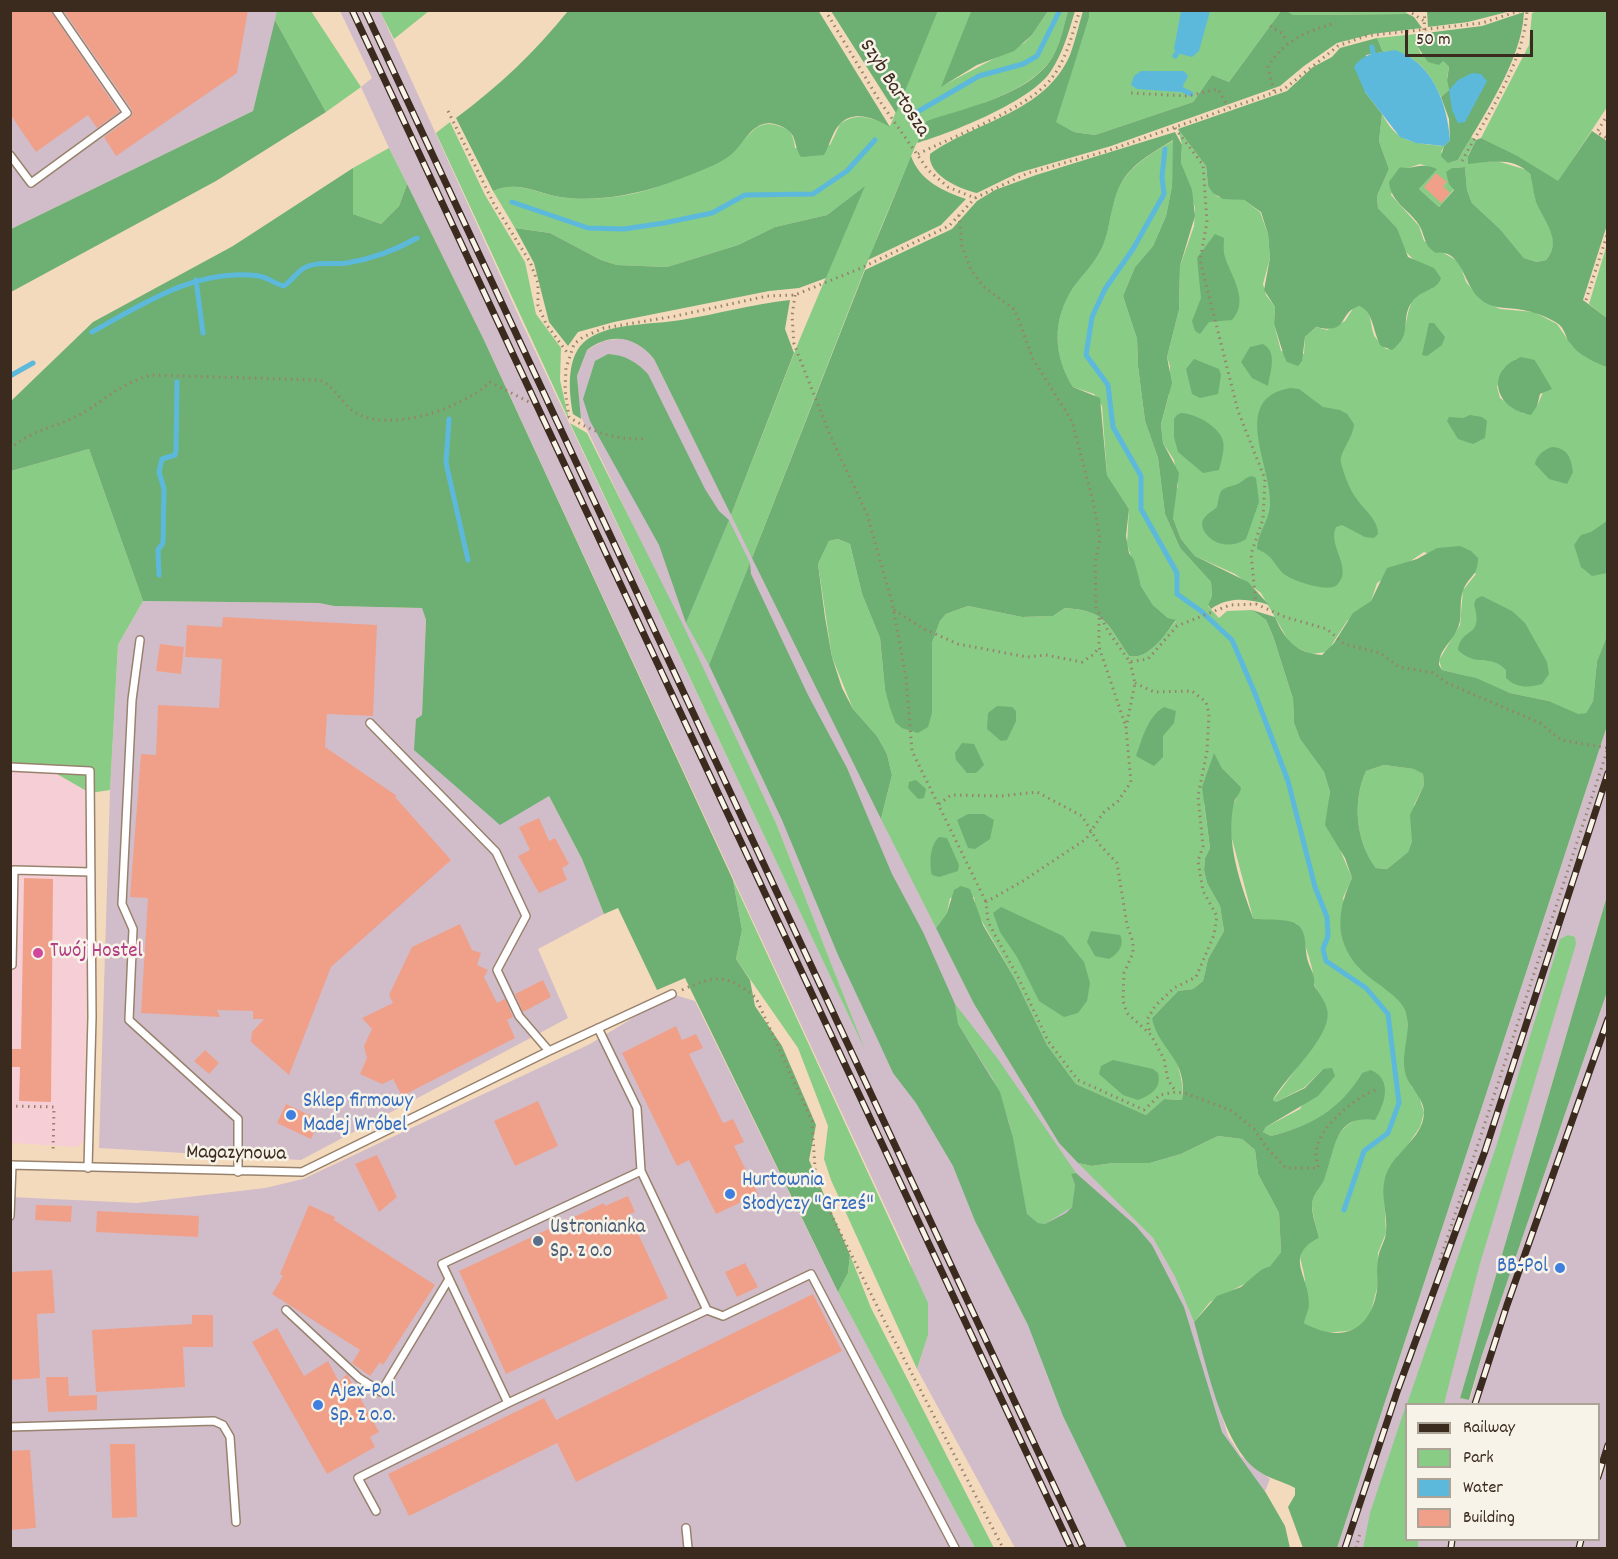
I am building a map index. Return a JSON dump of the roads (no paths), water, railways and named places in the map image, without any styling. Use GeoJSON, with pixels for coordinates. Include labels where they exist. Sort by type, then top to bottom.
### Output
{"type":"FeatureCollection","features":[{"type":"Feature","properties":{"kind":"lane"},"geometry":{"type":"LineString","coordinates":[[10,155],[31,183],[127,113],[56,10]]}},
{"type":"Feature","properties":{"kind":"lane"},"geometry":{"type":"LineString","coordinates":[[140,640],[132,700],[122,904],[133,929],[129,1020],[238,1119],[238,1172]]}},
{"type":"Feature","properties":{"kind":"lane"},"geometry":{"type":"LineString","coordinates":[[370,723],[496,852],[526,916],[497,970],[519,1016],[549,1051]]}},
{"type":"Feature","properties":{"kind":"lane"},"geometry":{"type":"LineString","coordinates":[[10,767],[90,771],[92,1017],[88,1168]]}},
{"type":"Feature","properties":{"kind":"lane"},"geometry":{"type":"LineString","coordinates":[[12,964],[14,870],[91,872]]}},
{"type":"Feature","properties":{"kind":"lane","name":"Magazynowa"},"geometry":{"type":"LineString","coordinates":[[11,1165],[302,1172],[549,1051],[672,994]]}},
{"type":"Feature","properties":{"kind":"lane"},"geometry":{"type":"LineString","coordinates":[[598,1028],[637,1108],[642,1171],[707,1310],[723,1316],[811,1274],[955,1548]]}},
{"type":"Feature","properties":{"kind":"lane"},"geometry":{"type":"LineString","coordinates":[[10,1216],[11,1165]]}},
{"type":"Feature","properties":{"kind":"lane"},"geometry":{"type":"LineString","coordinates":[[507,1403],[442,1264],[642,1171]]}},
{"type":"Feature","properties":{"kind":"lane"},"geometry":{"type":"LineString","coordinates":[[286,1310],[359,1378],[381,1392],[449,1279]]}},
{"type":"Feature","properties":{"kind":"lane"},"geometry":{"type":"LineString","coordinates":[[376,1511],[358,1478],[507,1403],[707,1310]]}},
{"type":"Feature","properties":{"kind":"lane"},"geometry":{"type":"LineString","coordinates":[[10,1427],[214,1421],[223,1425],[230,1437],[236,1522]]}},
{"type":"Feature","properties":{"kind":"lane"},"geometry":{"type":"LineString","coordinates":[[686,1528],[688,1548]]}},
{"type":"Feature","properties":{"kind":"water"},"geometry":{"type":"Polygon","coordinates":[[[1181,11],[1210,11],[1199,51],[1192,57],[1177,53],[1174,49],[1181,11]]]}},
{"type":"Feature","properties":{"kind":"water"},"geometry":{"type":"Polygon","coordinates":[[[1395,50],[1419,64],[1436,86],[1445,112],[1450,140],[1444,146],[1416,143],[1400,137],[1365,92],[1354,67],[1362,58],[1395,50]]]}},
{"type":"Feature","properties":{"kind":"water"},"geometry":{"type":"Polygon","coordinates":[[[1141,71],[1184,71],[1188,76],[1180,92],[1137,89],[1131,85],[1134,76],[1141,71]]]}},
{"type":"Feature","properties":{"kind":"water"},"geometry":{"type":"Polygon","coordinates":[[[1472,73],[1481,74],[1487,81],[1465,122],[1458,123],[1452,110],[1449,90],[1458,80],[1472,73]]]}},
{"type":"Feature","properties":{"kind":"waterway"},"geometry":{"type":"LineString","coordinates":[[912,115],[979,76],[1023,64],[1037,56],[1060,10]]}},
{"type":"Feature","properties":{"kind":"waterway"},"geometry":{"type":"LineString","coordinates":[[1372,47],[1373,53]]}},
{"type":"Feature","properties":{"kind":"waterway"},"geometry":{"type":"LineString","coordinates":[[1181,89],[1191,94]]}},
{"type":"Feature","properties":{"kind":"waterway"},"geometry":{"type":"LineString","coordinates":[[512,202],[588,228],[624,229],[664,223],[712,213],[745,195],[813,194],[847,171],[875,140]]}},
{"type":"Feature","properties":{"kind":"waterway"},"geometry":{"type":"LineString","coordinates":[[1165,149],[1162,177],[1164,194],[1133,249],[1105,289],[1092,317],[1086,355],[1108,385],[1113,427],[1141,476],[1141,509],[1177,573],[1177,594],[1201,611],[1232,640],[1254,691],[1288,781],[1315,887],[1327,917],[1328,936],[1323,949],[1326,961],[1366,988],[1388,1014],[1399,1103],[1388,1133],[1364,1151],[1344,1210]]}},
{"type":"Feature","properties":{"kind":"waterway"},"geometry":{"type":"LineString","coordinates":[[92,332],[151,300],[193,282],[236,275],[262,277],[284,286],[306,267],[365,259],[417,238]]}},
{"type":"Feature","properties":{"kind":"waterway"},"geometry":{"type":"LineString","coordinates":[[196,280],[203,333]]}},
{"type":"Feature","properties":{"kind":"waterway"},"geometry":{"type":"LineString","coordinates":[[10,376],[33,363]]}},
{"type":"Feature","properties":{"kind":"waterway"},"geometry":{"type":"LineString","coordinates":[[159,575],[158,550],[163,543],[164,489],[159,472],[162,459],[175,455],[176,451],[177,382]]}},
{"type":"Feature","properties":{"kind":"waterway"},"geometry":{"type":"LineString","coordinates":[[449,419],[446,463],[468,560]]}},
{"type":"Feature","properties":{"kind":"railway"},"geometry":{"type":"LineString","coordinates":[[352,10],[1071,1548]]}},
{"type":"Feature","properties":{"kind":"railway"},"geometry":{"type":"LineString","coordinates":[[365,10],[1083,1548]]}},
{"type":"Feature","properties":{"kind":"railway"},"geometry":{"type":"LineString","coordinates":[[1345,1548],[1398,1389],[1485,1151],[1608,773]]}},
{"type":"Feature","properties":{"kind":"railway"},"geometry":{"type":"LineString","coordinates":[[1475,1403],[1507,1305],[1608,1019]]}},
{"type":"Feature","properties":{"kind":"railway"},"geometry":{"type":"LineString","coordinates":[[1600,1471],[1608,1445]]}},
{"type":"Feature","properties":{"kind":"railway"},"geometry":{"type":"LineString","coordinates":[[1451,1548],[1452,1541]]}},
{"type":"Feature","properties":{"kind":"railway"},"geometry":{"type":"LineString","coordinates":[[1579,1548],[1581,1541]]}},
{"type":"Feature","properties":{"kind":"place","name":"Twój Hostel"},"geometry":{"type":"Point","coordinates":[38,953]}},
{"type":"Feature","properties":{"kind":"place","name":"Sklep firmowy Madej Wróbel"},"geometry":{"type":"Point","coordinates":[291,1115]}},
{"type":"Feature","properties":{"kind":"place","name":"Hurtownia Słodyczy \"Grześ\""},"geometry":{"type":"Point","coordinates":[730,1194]}},
{"type":"Feature","properties":{"kind":"place","name":"Ustronianka Sp. z o.o"},"geometry":{"type":"Point","coordinates":[538,1241]}},
{"type":"Feature","properties":{"kind":"place","name":"BB-Pol"},"geometry":{"type":"Point","coordinates":[1560,1268]}},
{"type":"Feature","properties":{"kind":"place","name":"Ajex-Pol Sp. z o.o."},"geometry":{"type":"Point","coordinates":[318,1405]}}]}
